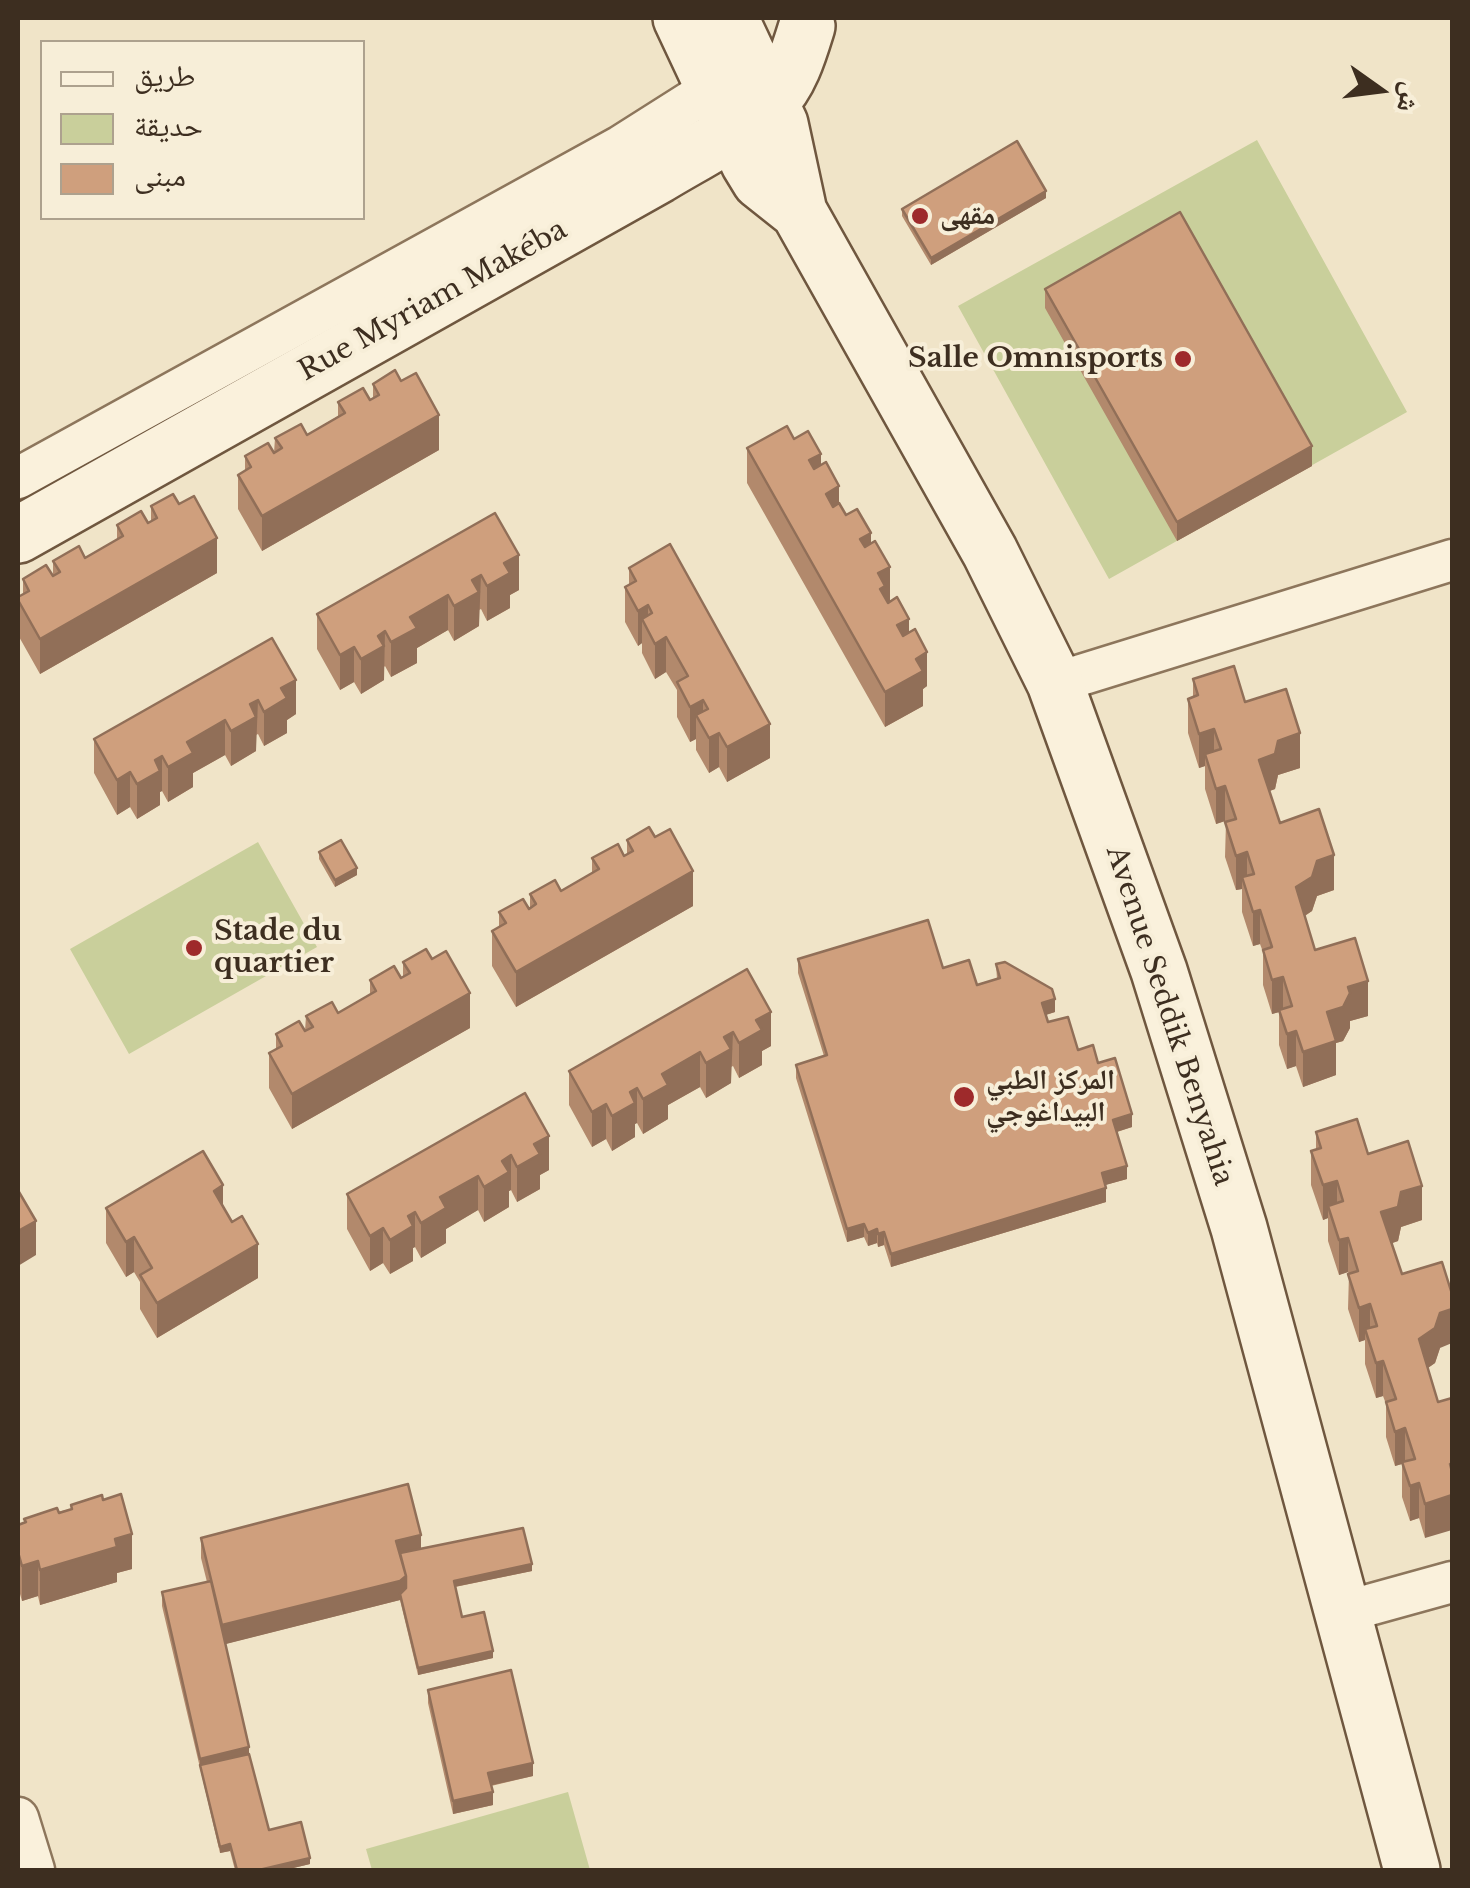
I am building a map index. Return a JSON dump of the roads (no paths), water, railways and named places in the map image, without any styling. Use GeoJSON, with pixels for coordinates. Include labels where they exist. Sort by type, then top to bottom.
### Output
{"type":"FeatureCollection","features":[{"type":"Feature","properties":{"kind":"street"},"geometry":{"type":"LineString","coordinates":[[682,18],[741,79],[789,75],[810,22]]}},
{"type":"Feature","properties":{"kind":"street","name":"Avenue Seddik Benyahia"},"geometry":{"type":"LineString","coordinates":[[741,79],[760,181],[800,212],[990,552],[1054,683],[1159,971],[1238,1228],[1412,1870]]}},
{"type":"Feature","properties":{"kind":"street","name":"Rue Myriam Makéba"},"geometry":{"type":"LineString","coordinates":[[18,536],[87,468],[659,175],[741,79]]}},
{"type":"Feature","properties":{"kind":"street"},"geometry":{"type":"LineString","coordinates":[[18,478],[87,468]]}},
{"type":"Feature","properties":{"kind":"street"},"geometry":{"type":"LineString","coordinates":[[1054,683],[1452,560]]}},
{"type":"Feature","properties":{"kind":"street"},"geometry":{"type":"LineString","coordinates":[[1340,1613],[1452,1582]]}},
{"type":"Feature","properties":{"kind":"street"},"geometry":{"type":"LineString","coordinates":[[18,1818],[34,1870]]}},
{"type":"Feature","properties":{"kind":"place","name":"مقهى"},"geometry":{"type":"Point","coordinates":[920,216]}},
{"type":"Feature","properties":{"kind":"place","name":"Salle Omnisports"},"geometry":{"type":"Point","coordinates":[1183,359]}},
{"type":"Feature","properties":{"kind":"place","name":"Stade du quartier"},"geometry":{"type":"Point","coordinates":[194,948]}},
{"type":"Feature","properties":{"kind":"place","name":"المركز الطبي البيداغوجي"},"geometry":{"type":"Point","coordinates":[964,1097]}}]}
